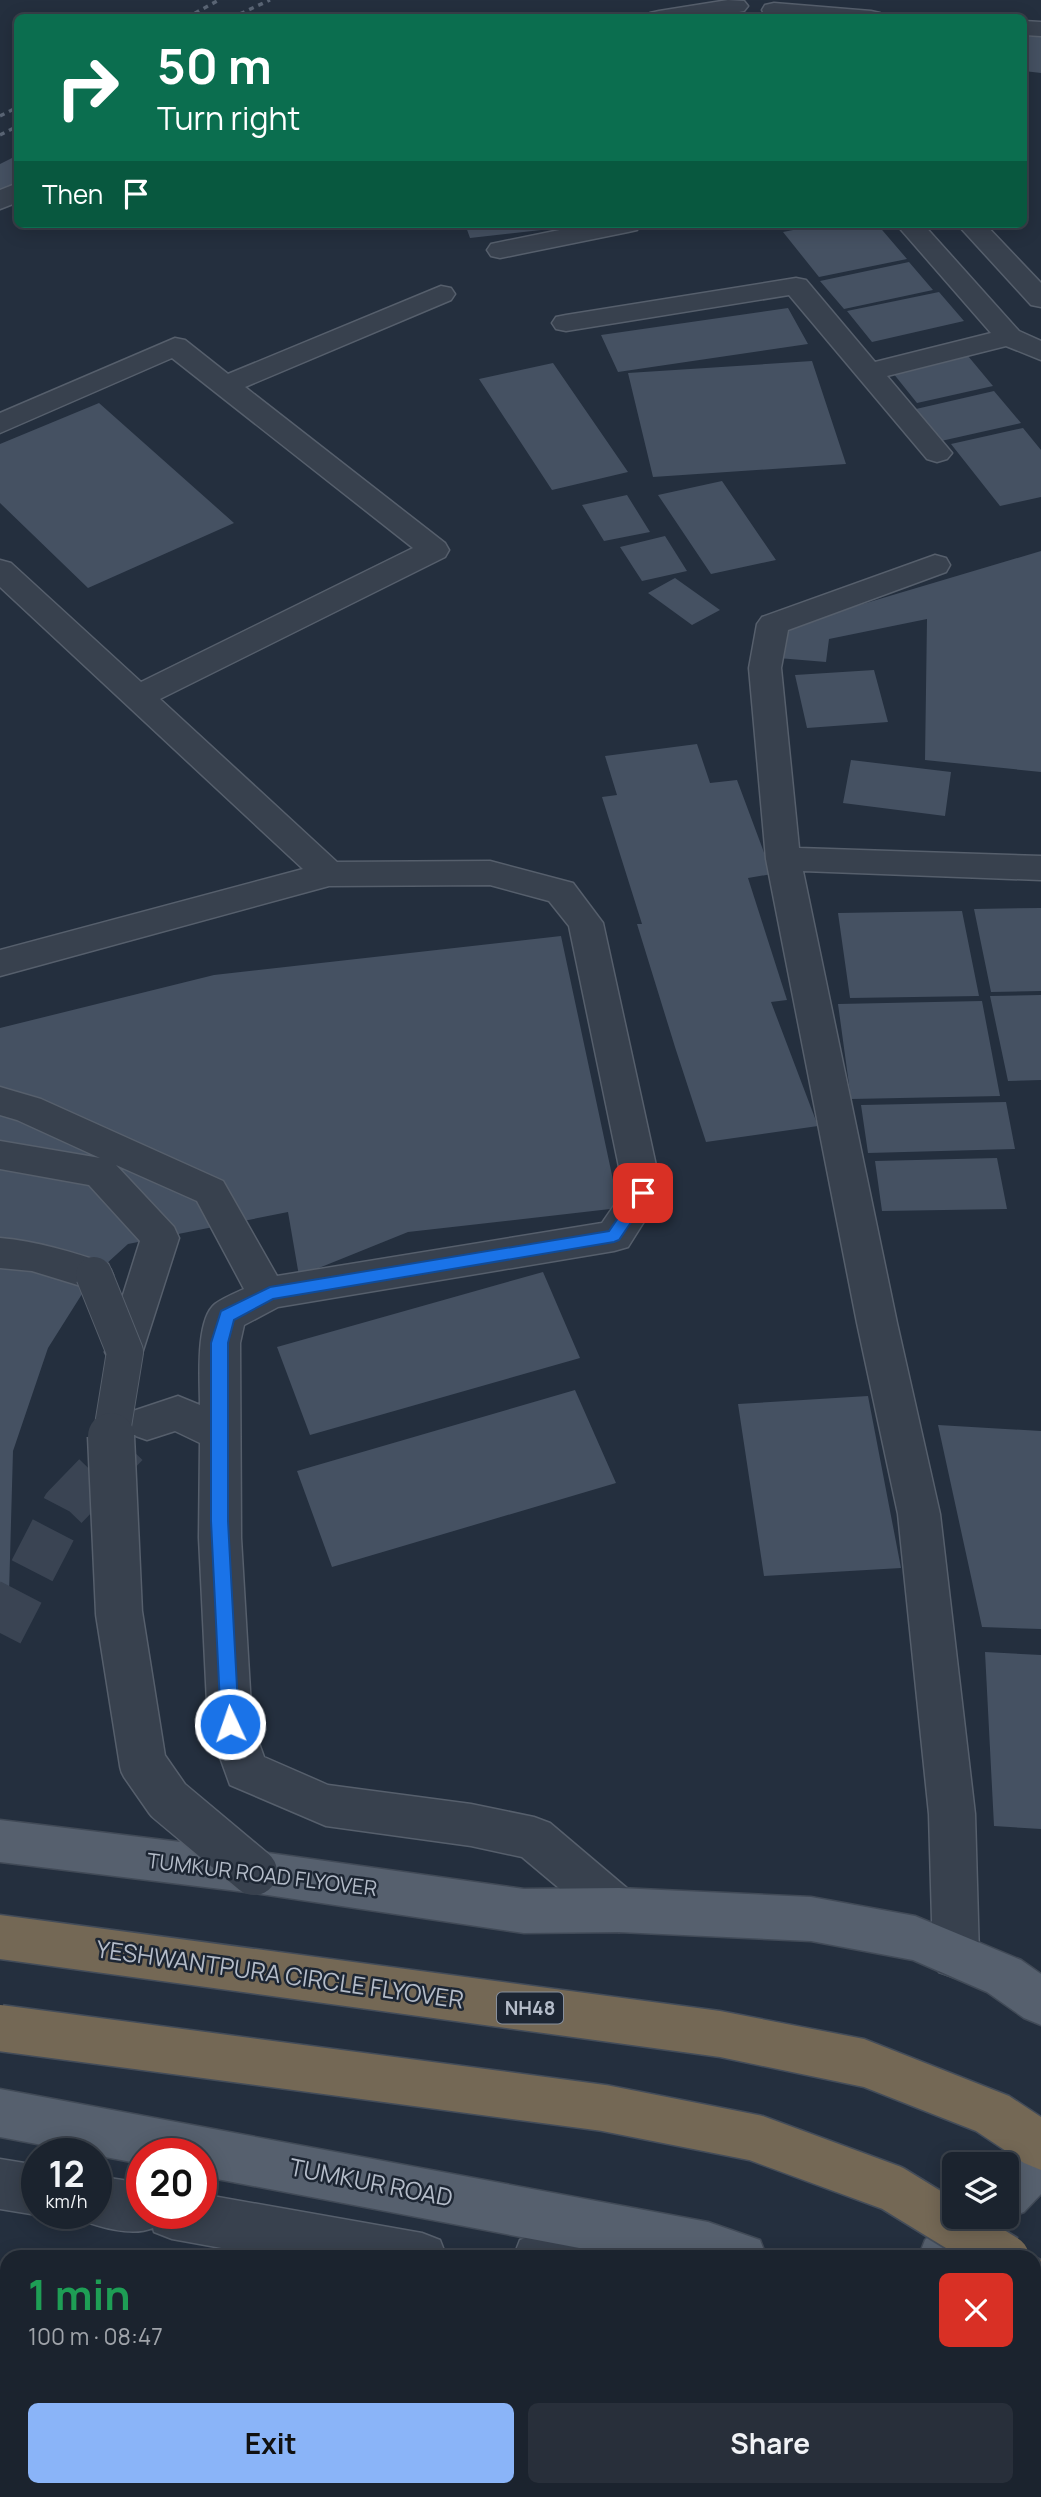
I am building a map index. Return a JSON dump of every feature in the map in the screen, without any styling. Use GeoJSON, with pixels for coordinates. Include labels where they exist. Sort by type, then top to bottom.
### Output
{"type":"FeatureCollection","features":[{"type":"Feature","properties":{"kind":"highway","name":"YESHWANTPURA CIRCLE FLYOVER"},"geometry":{"type":"LineString","coordinates":[[0,1937],[720,2034],[812,2052],[864,2063],[992,2113],[1041,2146]]}},
{"type":"Feature","properties":{"kind":"highway"},"geometry":{"type":"LineString","coordinates":[[0,2028],[604,2108],[757,2138],[892,2188],[993,2250]]}},
{"type":"Feature","properties":{"kind":"main road","name":"TUMKUR ROAD FLYOVER"},"geometry":{"type":"LineString","coordinates":[[0,1841],[254,1872],[524,1911],[619,1910]]}},
{"type":"Feature","properties":{"kind":"main road"},"geometry":{"type":"LineString","coordinates":[[619,1910],[811,1919],[915,1938],[1004,1976],[1041,2002]]}},
{"type":"Feature","properties":{"kind":"main road","name":"TUMKUR ROAD"},"geometry":{"type":"LineString","coordinates":[[0,2113],[715,2250]]}},
{"type":"Feature","properties":{"kind":"main road"},"geometry":{"type":"LineString","coordinates":[[1019,2181],[1041,2159]]}},
{"type":"Feature","properties":{"kind":"main road"},"geometry":{"type":"LineString","coordinates":[[951,2250],[971,2229]]}},
{"type":"Feature","properties":{"kind":"street"},"geometry":{"type":"LineString","coordinates":[[694,14],[755,7],[811,14]]}},
{"type":"Feature","properties":{"kind":"street"},"geometry":{"type":"LineString","coordinates":[[500,250],[608,228]]}},
{"type":"Feature","properties":{"kind":"street"},"geometry":{"type":"LineString","coordinates":[[913,228],[1009,338],[1041,352]]}},
{"type":"Feature","properties":{"kind":"street"},"geometry":{"type":"LineString","coordinates":[[939,228],[1041,335]]}},
{"type":"Feature","properties":{"kind":"street"},"geometry":{"type":"LineString","coordinates":[[974,228],[1041,299]]}},
{"type":"Feature","properties":{"kind":"street"},"geometry":{"type":"LineString","coordinates":[[566,323],[796,286],[937,453]]}},
{"type":"Feature","properties":{"kind":"street"},"geometry":{"type":"LineString","coordinates":[[225,385],[441,294]]}},
{"type":"Feature","properties":{"kind":"street"},"geometry":{"type":"LineString","coordinates":[[868,372],[1009,338]]}},
{"type":"Feature","properties":{"kind":"street"},"geometry":{"type":"LineString","coordinates":[[0,424],[175,346],[434,550],[138,697]]}},
{"type":"Feature","properties":{"kind":"street"},"geometry":{"type":"LineString","coordinates":[[935,565],[773,624],[765,668],[783,859],[877,1323],[919,1514],[952,1814],[956,1956]]}},
{"type":"Feature","properties":{"kind":"street"},"geometry":{"type":"LineString","coordinates":[[0,570],[329,874]]}},
{"type":"Feature","properties":{"kind":"street"},"geometry":{"type":"LineString","coordinates":[[783,859],[1041,868]]}},
{"type":"Feature","properties":{"kind":"street"},"geometry":{"type":"LineString","coordinates":[[0,963],[329,874],[490,873],[561,892],[586,923],[643,1193],[614,1236],[267,1295],[227,1316],[219,1343],[220,1538],[230,1724],[246,1771],[326,1805],[471,1825],[534,1838],[619,1910]]}},
{"type":"Feature","properties":{"kind":"street"},"geometry":{"type":"LineString","coordinates":[[0,1101],[28,1109],[210,1191],[267,1295]]}},
{"type":"Feature","properties":{"kind":"street"},"geometry":{"type":"LineString","coordinates":[[0,1155],[100,1172],[160,1238],[125,1352],[111,1433],[119,1613],[143,1764],[168,1800],[254,1872]]}},
{"type":"Feature","properties":{"kind":"street"},"geometry":{"type":"LineString","coordinates":[[0,1253],[32,1256],[94,1275],[125,1352]]}},
{"type":"Feature","properties":{"kind":"street"},"geometry":{"type":"LineString","coordinates":[[146,1423],[178,1413],[219,1434]]}},
{"type":"Feature","properties":{"kind":"street"},"geometry":{"type":"LineString","coordinates":[[0,2184],[21,2187]]}},
{"type":"Feature","properties":{"kind":"street"},"geometry":{"type":"LineString","coordinates":[[217,2222],[377,2250]]}},
{"type":"Feature","properties":{"kind":"building"},"geometry":{"type":"Polygon","coordinates":[[[1027,36],[1041,37],[1041,73],[1027,71],[1027,36]]]}},
{"type":"Feature","properties":{"kind":"building"},"geometry":{"type":"Polygon","coordinates":[[[14,157],[14,191],[0,192],[0,164],[14,157]]]}},
{"type":"Feature","properties":{"kind":"building"},"geometry":{"type":"Polygon","coordinates":[[[466,228],[559,228],[470,238],[466,228]]]}},
{"type":"Feature","properties":{"kind":"building"},"geometry":{"type":"Polygon","coordinates":[[[803,228],[880,228],[907,259],[819,277],[783,232],[803,228]]]}},
{"type":"Feature","properties":{"kind":"building"},"geometry":{"type":"Polygon","coordinates":[[[909,262],[933,290],[844,309],[820,281],[909,262]]]}},
{"type":"Feature","properties":{"kind":"building"},"geometry":{"type":"Polygon","coordinates":[[[939,292],[964,321],[872,342],[847,311],[939,292]]]}},
{"type":"Feature","properties":{"kind":"building"},"geometry":{"type":"Polygon","coordinates":[[[788,308],[808,344],[618,372],[601,335],[788,308]]]}},
{"type":"Feature","properties":{"kind":"building"},"geometry":{"type":"Polygon","coordinates":[[[968,356],[993,386],[917,403],[893,373],[968,356]]]}},
{"type":"Feature","properties":{"kind":"building"},"geometry":{"type":"Polygon","coordinates":[[[812,361],[846,464],[653,477],[628,373],[812,361]]]}},
{"type":"Feature","properties":{"kind":"building"},"geometry":{"type":"Polygon","coordinates":[[[553,363],[628,472],[552,490],[479,379],[553,363]]]}},
{"type":"Feature","properties":{"kind":"building"},"geometry":{"type":"Polygon","coordinates":[[[994,391],[1021,423],[941,441],[916,409],[994,391]]]}},
{"type":"Feature","properties":{"kind":"building"},"geometry":{"type":"Polygon","coordinates":[[[99,403],[234,523],[88,588],[0,503],[0,444],[99,403]]]}},
{"type":"Feature","properties":{"kind":"building"},"geometry":{"type":"Polygon","coordinates":[[[1023,428],[1041,450],[1041,497],[1000,506],[951,444],[1023,428]]]}},
{"type":"Feature","properties":{"kind":"building"},"geometry":{"type":"Polygon","coordinates":[[[722,481],[776,560],[711,574],[658,495],[722,481]]]}},
{"type":"Feature","properties":{"kind":"building"},"geometry":{"type":"Polygon","coordinates":[[[627,495],[650,532],[604,541],[582,505],[627,495]]]}},
{"type":"Feature","properties":{"kind":"building"},"geometry":{"type":"Polygon","coordinates":[[[665,536],[687,571],[642,581],[620,547],[665,536]]]}},
{"type":"Feature","properties":{"kind":"building"},"geometry":{"type":"Polygon","coordinates":[[[1041,551],[1041,772],[925,760],[927,619],[829,639],[826,662],[778,658],[782,628],[1041,551]]]}},
{"type":"Feature","properties":{"kind":"building"},"geometry":{"type":"Polygon","coordinates":[[[675,578],[720,610],[692,625],[648,593],[675,578]]]}},
{"type":"Feature","properties":{"kind":"building"},"geometry":{"type":"Polygon","coordinates":[[[874,670],[888,722],[807,728],[795,675],[874,670]]]}},
{"type":"Feature","properties":{"kind":"building"},"geometry":{"type":"Polygon","coordinates":[[[697,744],[710,783],[737,780],[772,874],[748,878],[787,1000],[771,1002],[818,1126],[706,1142],[675,1047],[637,924],[642,924],[602,797],[617,795],[605,756],[697,744]]]}},
{"type":"Feature","properties":{"kind":"building"},"geometry":{"type":"Polygon","coordinates":[[[851,760],[951,772],[945,816],[843,803],[851,760]]]}},
{"type":"Feature","properties":{"kind":"building"},"geometry":{"type":"Polygon","coordinates":[[[1041,908],[1041,991],[991,992],[974,909],[1041,908]]]}},
{"type":"Feature","properties":{"kind":"building"},"geometry":{"type":"Polygon","coordinates":[[[962,911],[979,996],[850,998],[838,913],[962,911]]]}},
{"type":"Feature","properties":{"kind":"building"},"geometry":{"type":"Polygon","coordinates":[[[561,936],[619,1208],[408,1232],[299,1276],[288,1212],[128,1244],[94,1275],[48,1348],[13,1451],[9,1594],[0,1627],[0,1028],[214,975],[561,936]]]}},
{"type":"Feature","properties":{"kind":"building"},"geometry":{"type":"Polygon","coordinates":[[[1041,995],[1041,1080],[1008,1081],[990,996],[1041,995]]]}},
{"type":"Feature","properties":{"kind":"building"},"geometry":{"type":"Polygon","coordinates":[[[982,1001],[1000,1096],[851,1099],[838,1004],[982,1001]]]}},
{"type":"Feature","properties":{"kind":"building"},"geometry":{"type":"Polygon","coordinates":[[[1006,1102],[1015,1149],[868,1153],[861,1105],[1006,1102]]]}},
{"type":"Feature","properties":{"kind":"building"},"geometry":{"type":"Polygon","coordinates":[[[997,1158],[1007,1209],[882,1211],[875,1161],[997,1158]]]}},
{"type":"Feature","properties":{"kind":"building"},"geometry":{"type":"Polygon","coordinates":[[[543,1272],[580,1358],[310,1435],[277,1347],[543,1272]]]}},
{"type":"Feature","properties":{"kind":"building"},"geometry":{"type":"Polygon","coordinates":[[[575,1390],[616,1483],[332,1567],[297,1471],[575,1390]]]}},
{"type":"Feature","properties":{"kind":"building"},"geometry":{"type":"Polygon","coordinates":[[[868,1396],[901,1568],[764,1576],[738,1404],[868,1396]]]}},
{"type":"Feature","properties":{"kind":"building"},"geometry":{"type":"Polygon","coordinates":[[[938,1425],[1041,1431],[1041,1629],[982,1627],[938,1425]]]}},
{"type":"Feature","properties":{"kind":"building"},"geometry":{"type":"Polygon","coordinates":[[[985,1652],[1041,1655],[1041,1829],[994,1826],[985,1652]]]}},
{"type":"Feature","properties":{"kind":"tunnel"},"geometry":{"type":"LineString","coordinates":[[0,1633],[65,1507],[126,1444]]}},
{"type":"Feature","properties":{"kind":"railway"},"geometry":{"type":"LineString","coordinates":[[193,14],[219,0]]}},
{"type":"Feature","properties":{"kind":"railway"},"geometry":{"type":"LineString","coordinates":[[240,14],[270,0]]}},
{"type":"Feature","properties":{"kind":"railway"},"geometry":{"type":"LineString","coordinates":[[0,116],[14,109]]}},
{"type":"Feature","properties":{"kind":"railway"},"geometry":{"type":"LineString","coordinates":[[0,135],[14,128]]}},
{"type":"Feature","properties":{"kind":"route"},"geometry":{"type":"LineString","coordinates":[[230,1724],[220,1538],[219,1343],[227,1316],[270,1293],[614,1236],[643,1193]]}}]}
